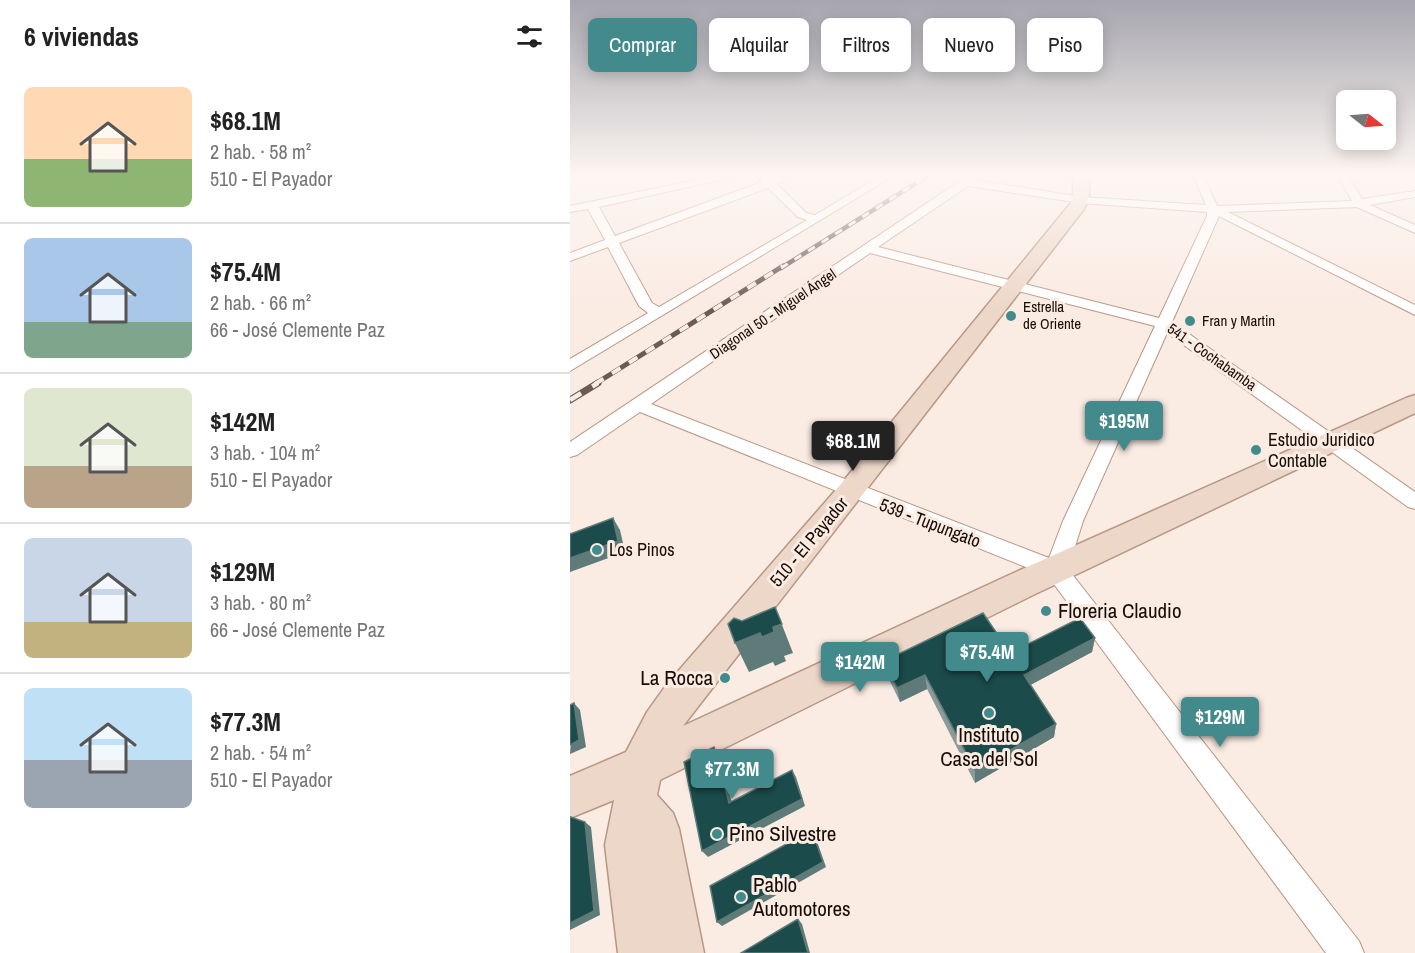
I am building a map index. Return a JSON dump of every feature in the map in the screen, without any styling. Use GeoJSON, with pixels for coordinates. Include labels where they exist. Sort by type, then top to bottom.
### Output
{"type":"FeatureCollection","features":[{"type":"Feature","properties":{"kind":"street"},"geometry":{"type":"LineString","coordinates":[[600,219],[646,306],[660,313]]}},
{"type":"Feature","properties":{"kind":"street"},"geometry":{"type":"LineString","coordinates":[[570,257],[666,219]]}},
{"type":"Feature","properties":{"kind":"street"},"geometry":{"type":"LineString","coordinates":[[570,366],[816,219]]}},
{"type":"Feature","properties":{"kind":"street","name":"Diagonal 50 - Miguel Ángel"},"geometry":{"type":"LineString","coordinates":[[570,451],[912,219]]}},
{"type":"Feature","properties":{"kind":"street","name":"510 - El Payador"},"geometry":{"type":"LineString","coordinates":[[643,953],[627,845],[639,785],[657,732],[681,697],[851,492],[1014,285],[1059,219]]}},
{"type":"Feature","properties":{"kind":"street"},"geometry":{"type":"LineString","coordinates":[[1056,570],[1073,521],[1211,219]]}},
{"type":"Feature","properties":{"kind":"street"},"geometry":{"type":"LineString","coordinates":[[1234,219],[1415,311]]}},
{"type":"Feature","properties":{"kind":"street"},"geometry":{"type":"LineString","coordinates":[[1394,219],[1415,229]]}},
{"type":"Feature","properties":{"kind":"street","name":"541 - Cochabamba"},"geometry":{"type":"LineString","coordinates":[[869,249],[1163,323],[1415,502]]}},
{"type":"Feature","properties":{"kind":"street"},"geometry":{"type":"LineString","coordinates":[[570,797],[639,785],[1056,570],[1415,403]]}},
{"type":"Feature","properties":{"kind":"street","name":"539 - Tupungato"},"geometry":{"type":"LineString","coordinates":[[638,405],[851,492],[1056,570]]}},
{"type":"Feature","properties":{"kind":"street"},"geometry":{"type":"LineString","coordinates":[[1056,570],[1347,953]]}},
{"type":"Feature","properties":{"kind":"street"},"geometry":{"type":"LineString","coordinates":[[639,785],[657,829],[680,953]]}},
{"type":"Feature","properties":{"kind":"building"},"geometry":{"type":"Polygon","coordinates":[[[613,518],[618,541],[570,558],[570,534],[613,518]]]}},
{"type":"Feature","properties":{"kind":"building"},"geometry":{"type":"Polygon","coordinates":[[[775,607],[782,624],[773,627],[774,632],[762,637],[760,633],[735,643],[728,624],[734,618],[742,621],[775,607]]]}},
{"type":"Feature","properties":{"kind":"building","name":"Instituto Casa del Sol"},"geometry":{"type":"Polygon","coordinates":[[[983,613],[1010,653],[1080,618],[1095,638],[1024,675],[1056,724],[975,770],[925,675],[897,688],[884,661],[983,613]]]}},
{"type":"Feature","properties":{"kind":"building"},"geometry":{"type":"Polygon","coordinates":[[[574,703],[579,740],[570,745],[570,705],[574,703]]]}},
{"type":"Feature","properties":{"kind":"building"},"geometry":{"type":"Polygon","coordinates":[[[714,747],[729,803],[792,770],[802,799],[702,851],[684,762],[714,747]]]}},
{"type":"Feature","properties":{"kind":"building"},"geometry":{"type":"Polygon","coordinates":[[[570,817],[585,822],[594,911],[570,923],[570,817]]]}},
{"type":"Feature","properties":{"kind":"building"},"geometry":{"type":"Polygon","coordinates":[[[812,830],[823,862],[717,922],[710,886],[812,830]]]}},
{"type":"Feature","properties":{"kind":"building"},"geometry":{"type":"Polygon","coordinates":[[[798,919],[808,953],[741,953],[798,919]]]}},
{"type":"Feature","properties":{"kind":"railway"},"geometry":{"type":"LineString","coordinates":[[781,268],[858,219]]}},
{"type":"Feature","properties":{"kind":"railway"},"geometry":{"type":"LineString","coordinates":[[595,384],[783,266]]}},
{"type":"Feature","properties":{"kind":"railway"},"geometry":{"type":"LineString","coordinates":[[570,400],[598,383]]}},
{"type":"Feature","properties":{"kind":"place","name":"Estrella de Oriente"},"geometry":{"type":"Point","coordinates":[1011,316]}},
{"type":"Feature","properties":{"kind":"place","name":"Fran y Martin"},"geometry":{"type":"Point","coordinates":[1190,321]}},
{"type":"Feature","properties":{"kind":"place","name":"Estudio Juridico Contable"},"geometry":{"type":"Point","coordinates":[1256,450]}},
{"type":"Feature","properties":{"kind":"place","name":"Los Pinos"},"geometry":{"type":"Point","coordinates":[597,550]}},
{"type":"Feature","properties":{"kind":"place","name":"Floreria Claudio"},"geometry":{"type":"Point","coordinates":[1046,611]}},
{"type":"Feature","properties":{"kind":"place","name":"La Rocca"},"geometry":{"type":"Point","coordinates":[725,678]}},
{"type":"Feature","properties":{"kind":"place","name":"Instituto Casa del Sol"},"geometry":{"type":"Point","coordinates":[989,713]}},
{"type":"Feature","properties":{"kind":"place","name":"Pino Silvestre"},"geometry":{"type":"Point","coordinates":[717,834]}},
{"type":"Feature","properties":{"kind":"place","name":"Pablo Automotores"},"geometry":{"type":"Point","coordinates":[741,897]}}]}
